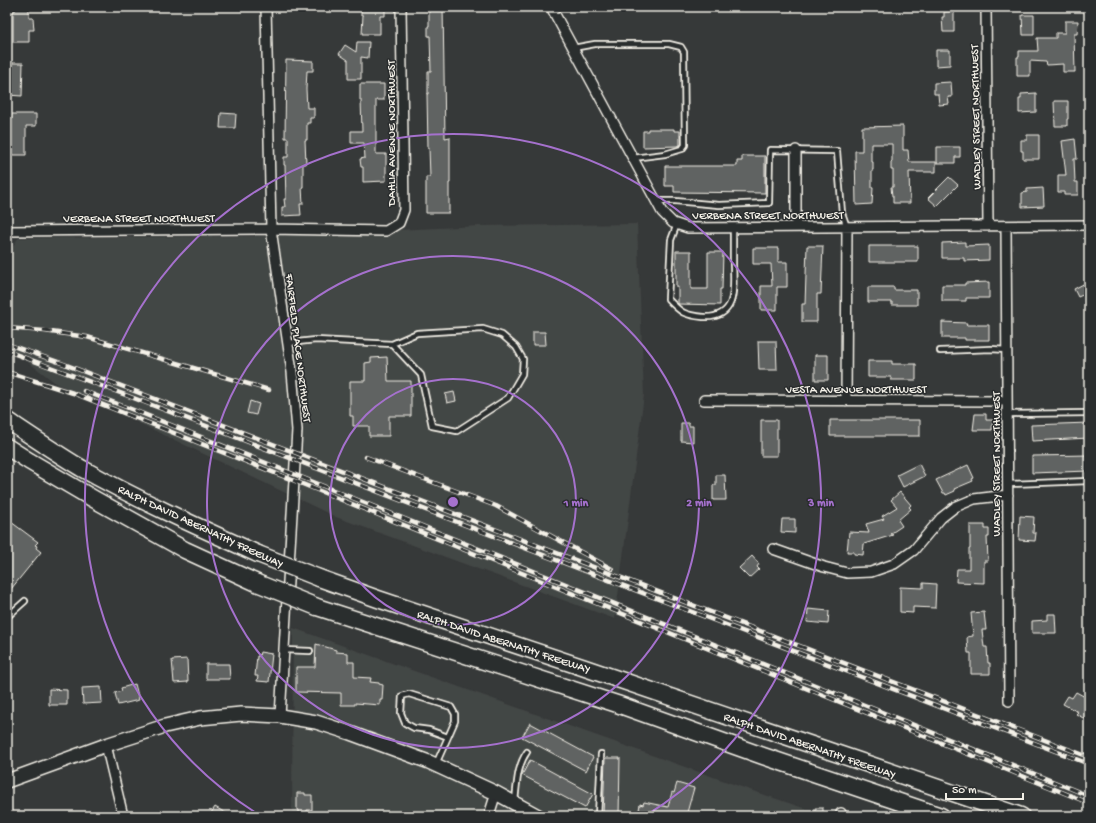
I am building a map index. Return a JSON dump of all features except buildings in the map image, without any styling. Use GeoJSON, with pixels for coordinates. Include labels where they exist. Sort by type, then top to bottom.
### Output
{"type":"FeatureCollection","features":[{"type":"Feature","properties":{"kind":"highway","name":"RALPH DAVID ABERNATHY FREEWAY"},"geometry":{"type":"LineString","coordinates":[[7,420],[74,464],[127,492],[258,554],[319,578],[385,602],[582,667],[1021,816]]}},
{"type":"Feature","properties":{"kind":"highway","name":"RALPH DAVID ABERNATHY FREEWAY"},"geometry":{"type":"LineString","coordinates":[[7,446],[29,461],[92,498],[178,546],[257,583],[317,607],[617,704],[763,756],[941,816]]}},
{"type":"Feature","properties":{"kind":"main road"},"geometry":{"type":"LineString","coordinates":[[7,781],[106,745],[165,726],[200,718],[241,714],[280,716],[316,722],[350,733],[436,766],[496,793],[538,816]]}},
{"type":"Feature","properties":{"kind":"street","name":"FAIRFIELD PLACE NORTHWEST"},"geometry":{"type":"LineString","coordinates":[[266,7],[271,229],[292,372],[297,430],[280,716]]}},
{"type":"Feature","properties":{"kind":"street","name":"DAHLIA AVENUE NORTHWEST"},"geometry":{"type":"LineString","coordinates":[[271,229],[386,231],[399,223],[404,210],[401,7]]}},
{"type":"Feature","properties":{"kind":"street","name":"VERBENA STREET NORTHWEST"},"geometry":{"type":"LineString","coordinates":[[551,7],[662,212],[673,223],[688,228],[1089,225]]}},
{"type":"Feature","properties":{"kind":"street","name":"WADLEY STREET NORTHWEST"},"geometry":{"type":"LineString","coordinates":[[986,7],[988,226]]}},
{"type":"Feature","properties":{"kind":"street"},"geometry":{"type":"LineString","coordinates":[[796,150],[796,227]]}},
{"type":"Feature","properties":{"kind":"street","name":"WADLEY STREET NORTHWEST"},"geometry":{"type":"LineString","coordinates":[[1006,226],[1009,701]]}},
{"type":"Feature","properties":{"kind":"street"},"geometry":{"type":"LineString","coordinates":[[846,401],[847,227]]}},
{"type":"Feature","properties":{"kind":"street","name":"VERBENA STREET NORTHWEST"},"geometry":{"type":"LineString","coordinates":[[7,231],[271,229]]}},
{"type":"Feature","properties":{"kind":"street","name":"VESTA AVENUE NORTHWEST"},"geometry":{"type":"LineString","coordinates":[[704,400],[1007,401]]}},
{"type":"Feature","properties":{"kind":"street"},"geometry":{"type":"LineString","coordinates":[[773,549],[824,567],[847,573],[871,572],[894,564],[914,550],[940,518],[955,507],[974,499],[1008,495]]}},
{"type":"Feature","properties":{"kind":"street"},"geometry":{"type":"LineString","coordinates":[[106,745],[123,816]]}},
{"type":"Feature","properties":{"kind":"street"},"geometry":{"type":"LineString","coordinates":[[490,816],[496,793]]}},
{"type":"Feature","properties":{"kind":"lane"},"geometry":{"type":"LineString","coordinates":[[573,48],[596,44],[669,44],[681,47],[684,52],[685,145],[682,149],[665,154],[633,158]]}},
{"type":"Feature","properties":{"kind":"lane"},"geometry":{"type":"LineString","coordinates":[[656,201],[719,205],[769,203],[770,150],[836,151],[842,212],[847,227]]}},
{"type":"Feature","properties":{"kind":"lane"},"geometry":{"type":"LineString","coordinates":[[677,224],[672,240],[668,299],[684,314],[704,317],[719,315],[726,310],[733,296],[733,228]]}},
{"type":"Feature","properties":{"kind":"lane"},"geometry":{"type":"LineString","coordinates":[[288,343],[316,340],[392,344],[417,332],[483,329],[502,335],[516,347],[523,359],[522,374],[508,398],[457,431],[432,426],[421,374],[392,344]]}},
{"type":"Feature","properties":{"kind":"lane"},"geometry":{"type":"LineString","coordinates":[[940,351],[991,349],[1007,350]]}},
{"type":"Feature","properties":{"kind":"lane"},"geometry":{"type":"LineString","coordinates":[[1007,414],[1089,412]]}},
{"type":"Feature","properties":{"kind":"lane"},"geometry":{"type":"LineString","coordinates":[[1008,484],[1089,481]]}},
{"type":"Feature","properties":{"kind":"lane"},"geometry":{"type":"LineString","coordinates":[[7,617],[25,601]]}},
{"type":"Feature","properties":{"kind":"lane"},"geometry":{"type":"LineString","coordinates":[[284,650],[310,651]]}},
{"type":"Feature","properties":{"kind":"lane"},"geometry":{"type":"LineString","coordinates":[[436,766],[455,721],[454,714],[451,708],[409,694],[402,696],[401,713],[405,723],[414,728],[429,730],[448,737]]}},
{"type":"Feature","properties":{"kind":"lane"},"geometry":{"type":"LineString","coordinates":[[514,803],[522,759],[527,752]]}},
{"type":"Feature","properties":{"kind":"lane"},"geometry":{"type":"LineString","coordinates":[[598,816],[601,754]]}},
{"type":"Feature","properties":{"kind":"shaded area"},"geometry":{"type":"Polygon","coordinates":[[[637,224],[644,395],[615,619],[336,517],[57,384],[7,346],[7,257],[18,238],[267,236],[480,226],[637,224]]]}},
{"type":"Feature","properties":{"kind":"shaded area"},"geometry":{"type":"Polygon","coordinates":[[[293,628],[750,790],[827,816],[292,816],[293,628]]]}},
{"type":"Feature","properties":{"kind":"waterway"},"geometry":{"type":"LineString","coordinates":[[1082,7],[1089,15]]}},
{"type":"Feature","properties":{"kind":"railway"},"geometry":{"type":"LineString","coordinates":[[7,328],[87,337],[269,390]]}},
{"type":"Feature","properties":{"kind":"railway"},"geometry":{"type":"LineString","coordinates":[[7,344],[64,364],[1089,757]]}},
{"type":"Feature","properties":{"kind":"railway"},"geometry":{"type":"LineString","coordinates":[[7,351],[1089,764]]}},
{"type":"Feature","properties":{"kind":"railway"},"geometry":{"type":"LineString","coordinates":[[7,372],[73,393],[295,481],[1089,803]]}},
{"type":"Feature","properties":{"kind":"railway"},"geometry":{"type":"LineString","coordinates":[[84,391],[296,475],[1089,796]]}},
{"type":"Feature","properties":{"kind":"railway"},"geometry":{"type":"LineString","coordinates":[[366,457],[496,506],[612,569]]}}]}
